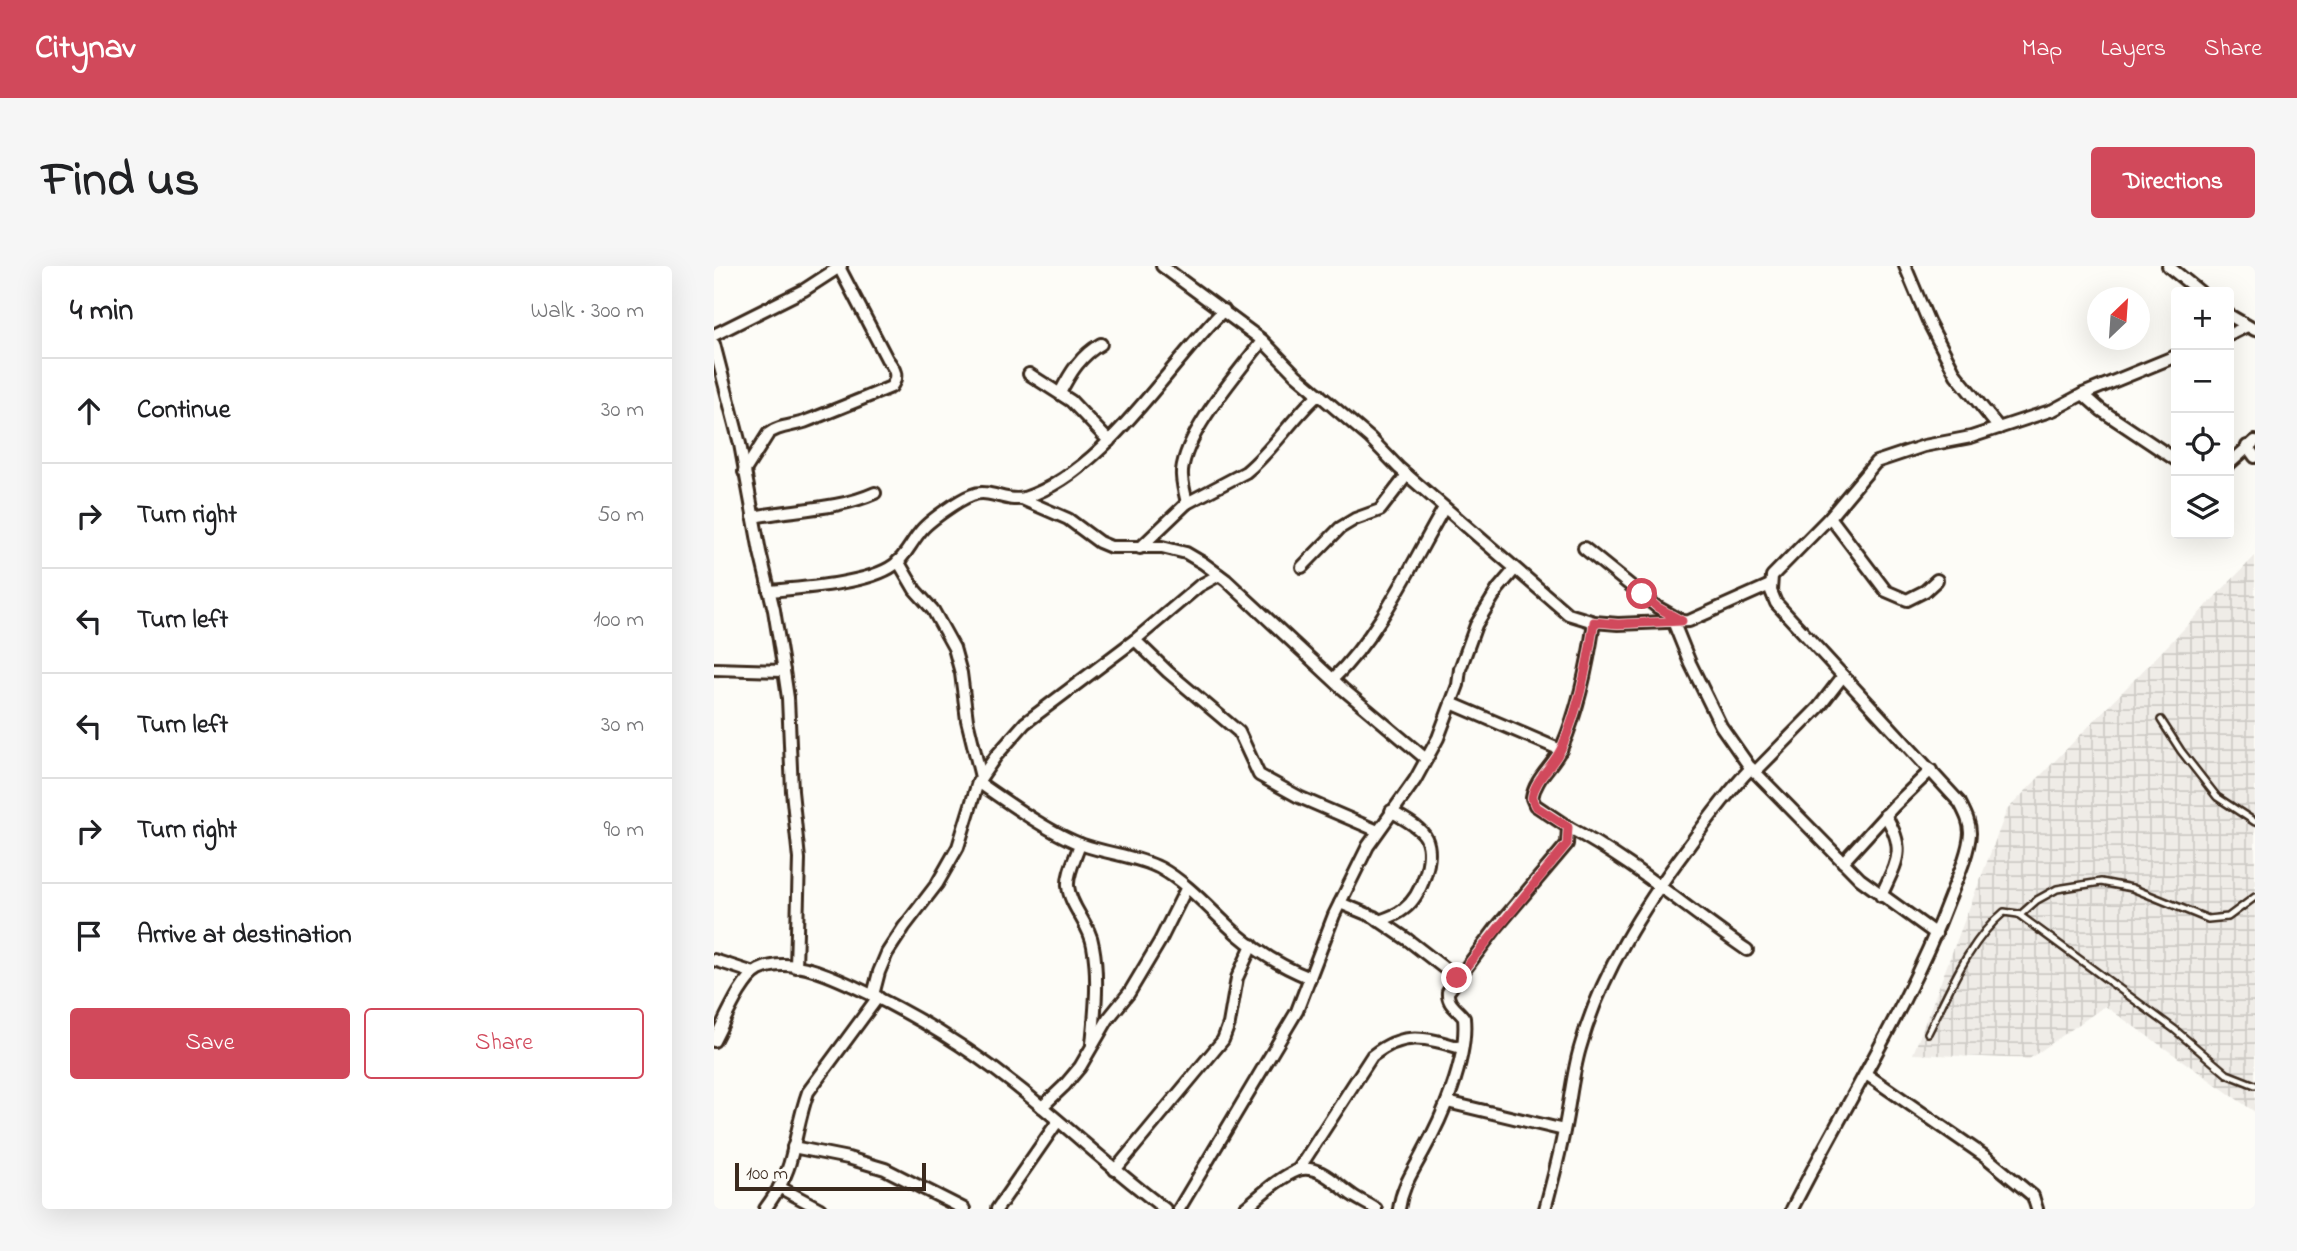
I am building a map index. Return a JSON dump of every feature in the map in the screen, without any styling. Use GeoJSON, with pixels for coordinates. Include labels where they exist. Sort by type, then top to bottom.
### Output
{"type":"FeatureCollection","features":[{"type":"Feature","properties":{"kind":"street"},"geometry":{"type":"LineString","coordinates":[[1162,266],[1262,341],[1407,475],[1568,614],[1594,622],[1618,624],[1689,621],[1770,584]]}},
{"type":"Feature","properties":{"kind":"street"},"geometry":{"type":"LineString","coordinates":[[1905,266],[1955,375],[1999,428]]}},
{"type":"Feature","properties":{"kind":"street"},"geometry":{"type":"LineString","coordinates":[[2168,266],[2194,287]]}},
{"type":"Feature","properties":{"kind":"street"},"geometry":{"type":"LineString","coordinates":[[714,335],[804,290],[840,267],[887,359],[895,369],[896,380],[891,387],[833,412],[773,430],[744,472]]}},
{"type":"Feature","properties":{"kind":"street"},"geometry":{"type":"LineString","coordinates":[[1022,499],[1061,480],[1109,441],[1224,310]]}},
{"type":"Feature","properties":{"kind":"street"},"geometry":{"type":"LineString","coordinates":[[2234,318],[2251,328]]}},
{"type":"Feature","properties":{"kind":"street"},"geometry":{"type":"LineString","coordinates":[[2234,333],[2251,328]]}},
{"type":"Feature","properties":{"kind":"street"},"geometry":{"type":"LineString","coordinates":[[1187,503],[1182,474],[1188,447],[1212,408],[1262,341]]}},
{"type":"Feature","properties":{"kind":"street"},"geometry":{"type":"LineString","coordinates":[[714,344],[740,444],[784,671],[799,859],[796,967]]}},
{"type":"Feature","properties":{"kind":"street"},"geometry":{"type":"LineString","coordinates":[[1060,393],[1080,361],[1101,344]]}},
{"type":"Feature","properties":{"kind":"street"},"geometry":{"type":"LineString","coordinates":[[1792,1209],[1827,1140],[1866,1074],[1936,934],[1970,834],[1968,818],[1960,803],[1776,603],[1770,584],[1772,576],[1830,517],[1876,462],[1924,446],[1971,437],[2053,410],[2083,394],[2171,358]]}},
{"type":"Feature","properties":{"kind":"street"},"geometry":{"type":"LineString","coordinates":[[1029,374],[1071,401],[1109,441]]}},
{"type":"Feature","properties":{"kind":"street"},"geometry":{"type":"LineString","coordinates":[[1140,548],[1187,503],[1255,465],[1271,450],[1305,406],[1319,394]]}},
{"type":"Feature","properties":{"kind":"street"},"geometry":{"type":"LineString","coordinates":[[2083,394],[2110,416],[2171,457]]}},
{"type":"Feature","properties":{"kind":"street"},"geometry":{"type":"LineString","coordinates":[[2234,459],[2251,443],[2255,457]]}},
{"type":"Feature","properties":{"kind":"street"},"geometry":{"type":"LineString","coordinates":[[1302,568],[1340,528],[1380,510],[1407,475]]}},
{"type":"Feature","properties":{"kind":"street"},"geometry":{"type":"LineString","coordinates":[[769,591],[806,588],[874,576],[908,552],[921,530],[972,494],[990,493],[1009,499],[1022,499],[1068,519],[1099,542],[1111,547],[1162,547],[1186,553],[1219,575],[1426,759]]}},
{"type":"Feature","properties":{"kind":"street"},"geometry":{"type":"LineString","coordinates":[[753,517],[839,504],[875,494]]}},
{"type":"Feature","properties":{"kind":"street"},"geometry":{"type":"LineString","coordinates":[[1333,679],[1372,630],[1444,508]]}},
{"type":"Feature","properties":{"kind":"street"},"geometry":{"type":"LineString","coordinates":[[1830,517],[1886,591],[1894,596],[1907,600],[1925,591],[1937,580]]}},
{"type":"Feature","properties":{"kind":"street"},"geometry":{"type":"LineString","coordinates":[[1584,548],[1677,621],[1690,663],[1721,726],[1753,770],[1860,879],[1936,934]]}},
{"type":"Feature","properties":{"kind":"street"},"geometry":{"type":"LineString","coordinates":[[898,561],[915,590],[933,610],[954,648],[961,673],[979,780],[1014,808],[1080,844],[1160,868],[1275,962],[1310,978]]}},
{"type":"Feature","properties":{"kind":"street"},"geometry":{"type":"LineString","coordinates":[[1179,1209],[1292,1021],[1340,903],[1368,846],[1415,780],[1426,759],[1458,685],[1460,669],[1476,625],[1498,589],[1515,569]]}},
{"type":"Feature","properties":{"kind":"street"},"geometry":{"type":"LineString","coordinates":[[765,1209],[791,1161],[801,1111],[808,1092],[875,996],[878,972],[887,953],[937,884],[958,847],[979,780],[1025,723],[1135,640],[1199,586],[1219,575]]}},
{"type":"Feature","properties":{"kind":"street"},"geometry":{"type":"LineString","coordinates":[[1594,622],[1588,664],[1561,750],[1536,783],[1532,798],[1535,806],[1601,844],[1747,950]]}},
{"type":"Feature","properties":{"kind":"street"},"geometry":{"type":"LineString","coordinates":[[1135,640],[1168,672],[1239,732],[1259,775],[1311,803],[1378,831]]}},
{"type":"Feature","properties":{"kind":"street"},"geometry":{"type":"LineString","coordinates":[[714,669],[784,671]]}},
{"type":"Feature","properties":{"kind":"street"},"geometry":{"type":"LineString","coordinates":[[1545,1209],[1564,1130],[1579,1048],[1592,1011],[1634,927],[1659,887],[1728,792],[1811,715],[1843,676]]}},
{"type":"Feature","properties":{"kind":"street"},"geometry":{"type":"LineString","coordinates":[[1451,703],[1561,750]]}},
{"type":"Feature","properties":{"kind":"street"},"geometry":{"type":"LineString","coordinates":[[1843,862],[1885,815],[1931,770]]}},
{"type":"Feature","properties":{"kind":"street"},"geometry":{"type":"LineString","coordinates":[[1379,921],[1406,908],[1417,894],[1429,855],[1426,837],[1391,811]]}},
{"type":"Feature","properties":{"kind":"street"},"geometry":{"type":"LineString","coordinates":[[1881,896],[1899,857],[1894,830],[1885,815]]}},
{"type":"Feature","properties":{"kind":"street"},"geometry":{"type":"LineString","coordinates":[[1399,1209],[1401,1193],[1447,1102],[1456,1075],[1464,1018],[1447,998],[1451,985],[1567,844],[1568,827]]}},
{"type":"Feature","properties":{"kind":"street"},"geometry":{"type":"LineString","coordinates":[[1080,844],[1068,884],[1093,946],[1095,1007],[1092,1047]]}},
{"type":"Feature","properties":{"kind":"street"},"geometry":{"type":"LineString","coordinates":[[1042,1107],[1064,1086],[1092,1047],[1147,962],[1186,889]]}},
{"type":"Feature","properties":{"kind":"street"},"geometry":{"type":"LineString","coordinates":[[1340,903],[1379,921],[1457,978]]}},
{"type":"Feature","properties":{"kind":"street"},"geometry":{"type":"LineString","coordinates":[[1115,1170],[1223,1040],[1229,1024],[1237,978],[1252,945]]}},
{"type":"Feature","properties":{"kind":"street"},"geometry":{"type":"LineString","coordinates":[[714,960],[754,973]]}},
{"type":"Feature","properties":{"kind":"street"},"geometry":{"type":"LineString","coordinates":[[714,1041],[743,987],[754,973],[772,966],[796,967],[835,978],[909,1013],[967,1050],[1042,1107],[1165,1209]]}},
{"type":"Feature","properties":{"kind":"street"},"geometry":{"type":"LineString","coordinates":[[1244,1209],[1298,1170],[1372,1056],[1387,1044],[1407,1038],[1431,1039],[1461,1048]]}},
{"type":"Feature","properties":{"kind":"street"},"geometry":{"type":"LineString","coordinates":[[1866,1074],[1986,1157],[2033,1196],[2037,1209]]}},
{"type":"Feature","properties":{"kind":"street"},"geometry":{"type":"LineString","coordinates":[[1447,1102],[1564,1130]]}},
{"type":"Feature","properties":{"kind":"street"},"geometry":{"type":"LineString","coordinates":[[997,1209],[1058,1121]]}},
{"type":"Feature","properties":{"kind":"street"},"geometry":{"type":"LineString","coordinates":[[793,1147],[885,1169],[964,1209]]}},
{"type":"Feature","properties":{"kind":"street"},"geometry":{"type":"LineString","coordinates":[[1298,1170],[1308,1169],[1323,1174],[1376,1209]]}},
{"type":"Feature","properties":{"kind":"street"},"geometry":{"type":"LineString","coordinates":[[779,1187],[820,1209]]}},
{"type":"Feature","properties":{"kind":"lane"},"geometry":{"type":"LineString","coordinates":[[2161,720],[2217,797],[2255,822]]}},
{"type":"Feature","properties":{"kind":"lane"},"geometry":{"type":"LineString","coordinates":[[2020,915],[2057,889],[2101,882],[2132,888],[2208,919],[2228,917],[2255,897]]}},
{"type":"Feature","properties":{"kind":"lane"},"geometry":{"type":"LineString","coordinates":[[1928,1033],[1973,948],[1990,924],[2004,912],[2020,915],[2174,1029],[2227,1074],[2255,1085]]}},
{"type":"Feature","properties":{"kind":"shaded area"},"geometry":{"type":"Polygon","coordinates":[[[2255,556],[2255,1112],[2105,1006],[2029,1059],[1913,1054],[2007,810],[2255,556]]]}},
{"type":"Feature","properties":{"kind":"route"},"geometry":{"type":"LineString","coordinates":[[1457,978],[1567,844],[1568,827],[1535,806],[1532,798],[1536,783],[1547,772],[1561,750],[1570,725],[1588,664],[1594,622],[1639,624],[1682,621],[1657,607],[1642,594]]}}]}
